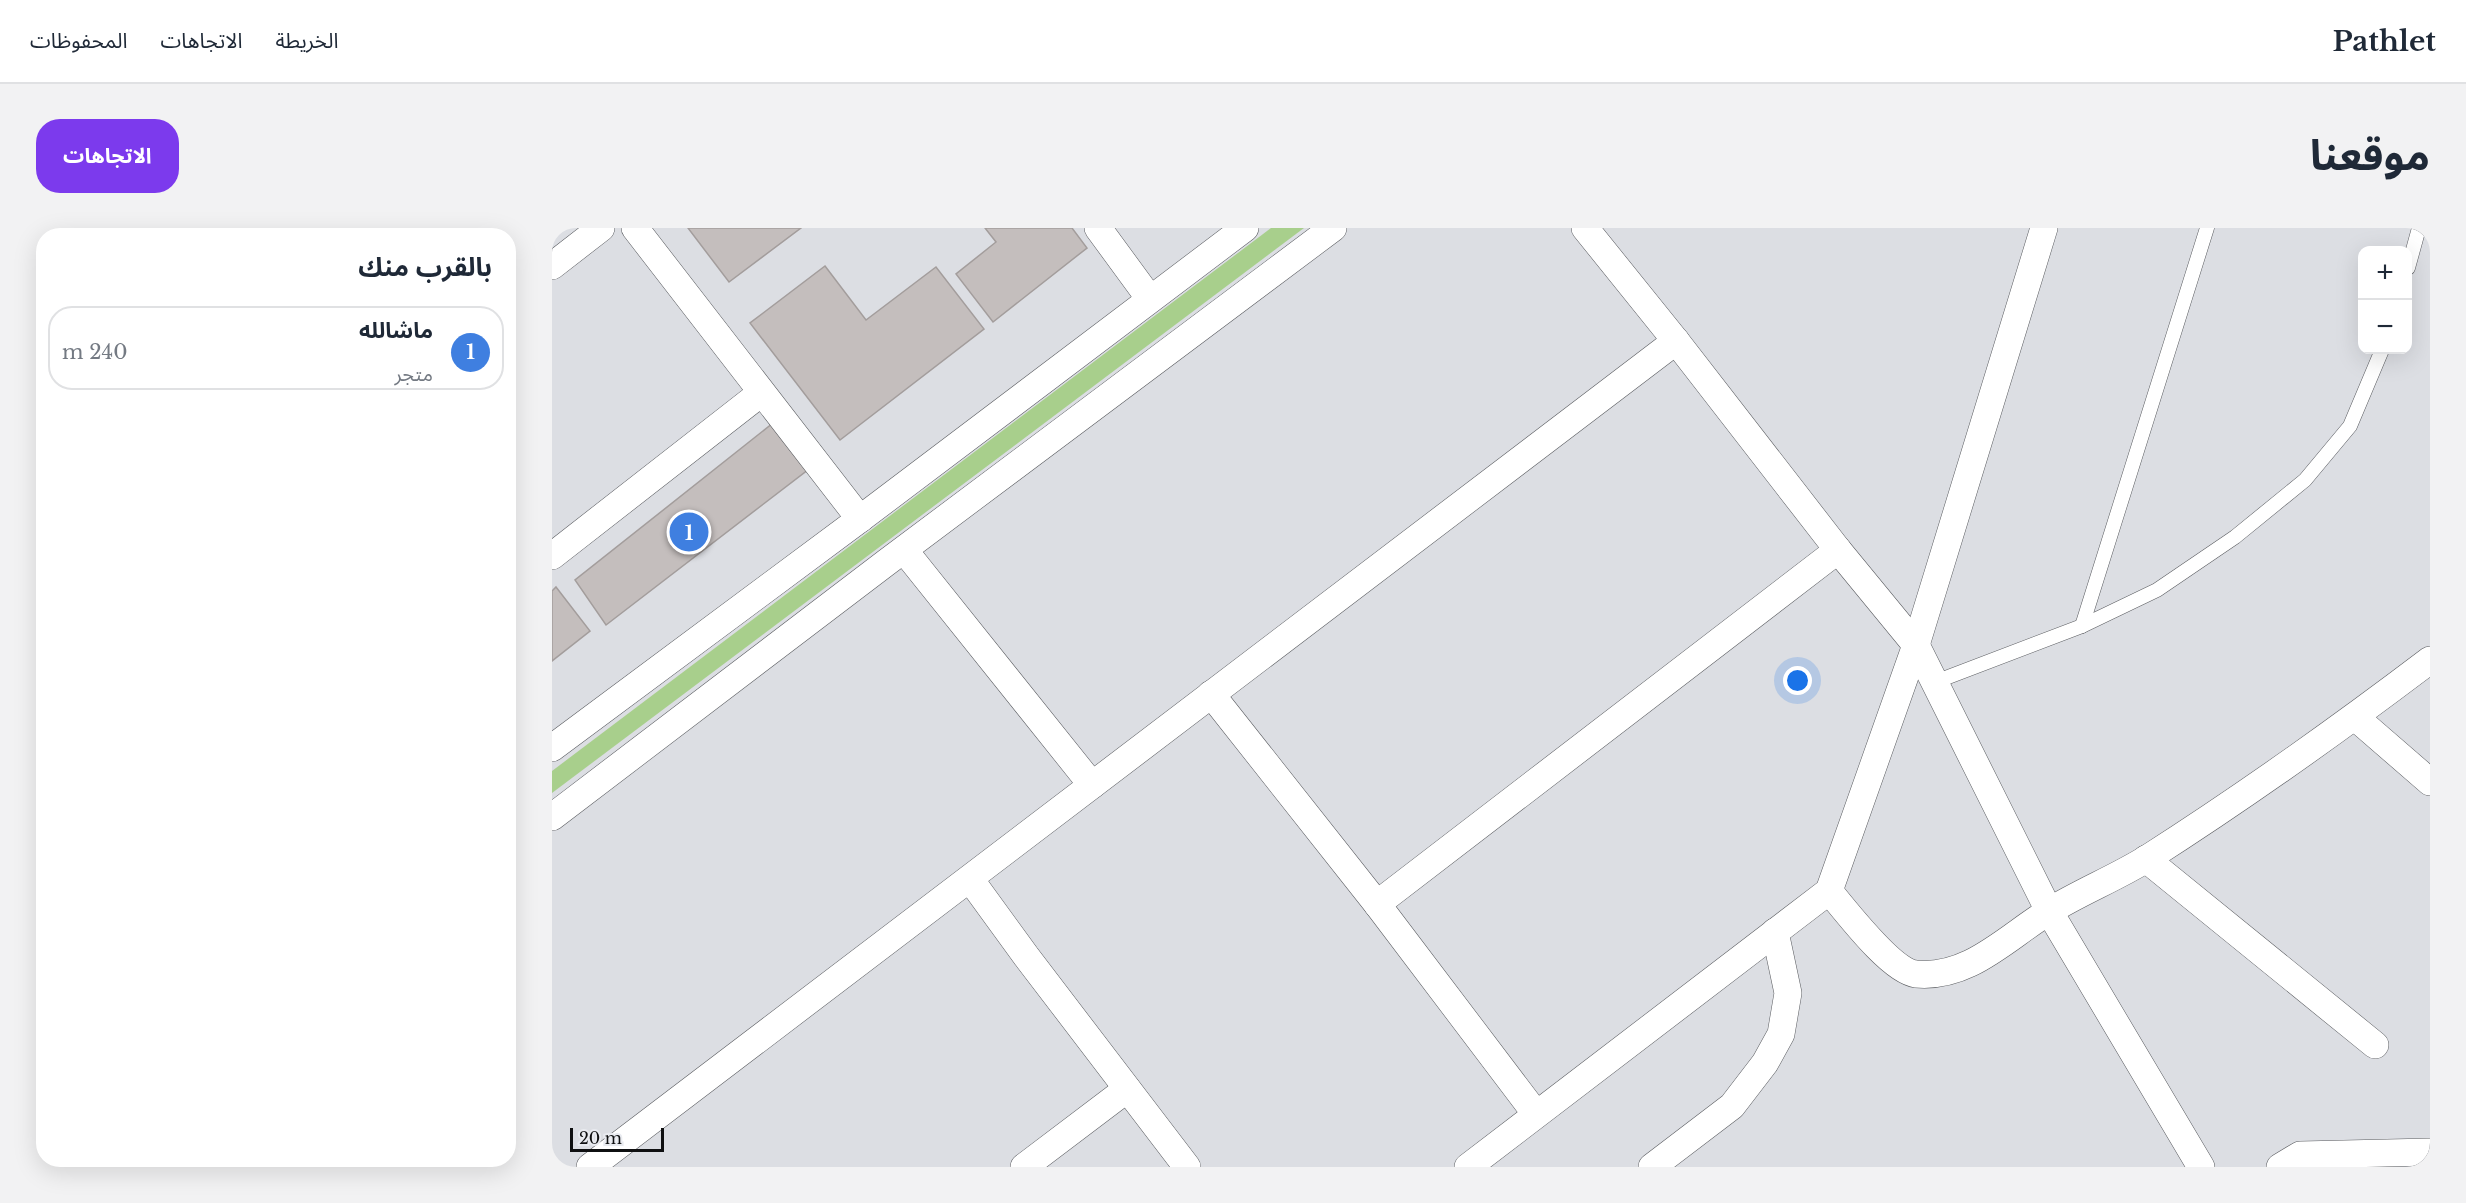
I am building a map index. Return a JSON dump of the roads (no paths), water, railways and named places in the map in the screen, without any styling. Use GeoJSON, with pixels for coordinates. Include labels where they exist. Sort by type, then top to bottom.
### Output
{"type":"FeatureCollection","features":[{"type":"Feature","properties":{"kind":"street"},"geometry":{"type":"LineString","coordinates":[[552,266],[601,228]]}},
{"type":"Feature","properties":{"kind":"street"},"geometry":{"type":"LineString","coordinates":[[635,228],[860,519]]}},
{"type":"Feature","properties":{"kind":"street"},"geometry":{"type":"LineString","coordinates":[[552,748],[1245,228]]}},
{"type":"Feature","properties":{"kind":"street"},"geometry":{"type":"LineString","coordinates":[[552,817],[1333,228]]}},
{"type":"Feature","properties":{"kind":"street"},"geometry":{"type":"LineString","coordinates":[[1585,228],[1677,341],[1838,550],[1916,645],[2049,911],[2201,1167]]}},
{"type":"Feature","properties":{"kind":"street"},"geometry":{"type":"LineString","coordinates":[[1468,1167],[1829,891],[1916,645],[2044,228]]}},
{"type":"Feature","properties":{"kind":"street"},"geometry":{"type":"LineString","coordinates":[[1100,229],[1150,299]]}},
{"type":"Feature","properties":{"kind":"street"},"geometry":{"type":"LineString","coordinates":[[590,1167],[1677,341]]}},
{"type":"Feature","properties":{"kind":"street"},"geometry":{"type":"LineString","coordinates":[[552,556],[761,393]]}},
{"type":"Feature","properties":{"kind":"street"},"geometry":{"type":"LineString","coordinates":[[904,550],[1092,785]]}},
{"type":"Feature","properties":{"kind":"street"},"geometry":{"type":"LineString","coordinates":[[1377,904],[1838,550]]}},
{"type":"Feature","properties":{"kind":"street"},"geometry":{"type":"LineString","coordinates":[[1829,891],[1884,955],[1913,974],[1943,974],[1967,966],[2049,911],[2146,859],[2355,717],[2430,660]]}},
{"type":"Feature","properties":{"kind":"street"},"geometry":{"type":"LineString","coordinates":[[1211,694],[1377,904],[1536,1114]]}},
{"type":"Feature","properties":{"kind":"street"},"geometry":{"type":"LineString","coordinates":[[2355,717],[2430,782]]}},
{"type":"Feature","properties":{"kind":"street"},"geometry":{"type":"LineString","coordinates":[[2146,859],[2375,1045]]}},
{"type":"Feature","properties":{"kind":"street"},"geometry":{"type":"LineString","coordinates":[[969,879],[1187,1167]]}},
{"type":"Feature","properties":{"kind":"street"},"geometry":{"type":"LineString","coordinates":[[1652,1167],[1732,1106],[1765,1063],[1781,1034],[1788,993],[1775,932]]}},
{"type":"Feature","properties":{"kind":"street"},"geometry":{"type":"LineString","coordinates":[[1024,1167],[1127,1089]]}},
{"type":"Feature","properties":{"kind":"street"},"geometry":{"type":"LineString","coordinates":[[2280,1167],[2300,1155],[2430,1152]]}},
{"type":"Feature","properties":{"kind":"lane"},"geometry":{"type":"LineString","coordinates":[[2082,626],[2207,228]]}},
{"type":"Feature","properties":{"kind":"lane"},"geometry":{"type":"LineString","coordinates":[[2412,253],[2419,228]]}},
{"type":"Feature","properties":{"kind":"lane"},"geometry":{"type":"LineString","coordinates":[[1935,682],[2082,626],[2157,590],[2235,537],[2305,480],[2350,426],[2380,354]]}},
{"type":"Feature","properties":{"kind":"place","name":"ماشالله"},"geometry":{"type":"Point","coordinates":[689,532]}}]}
